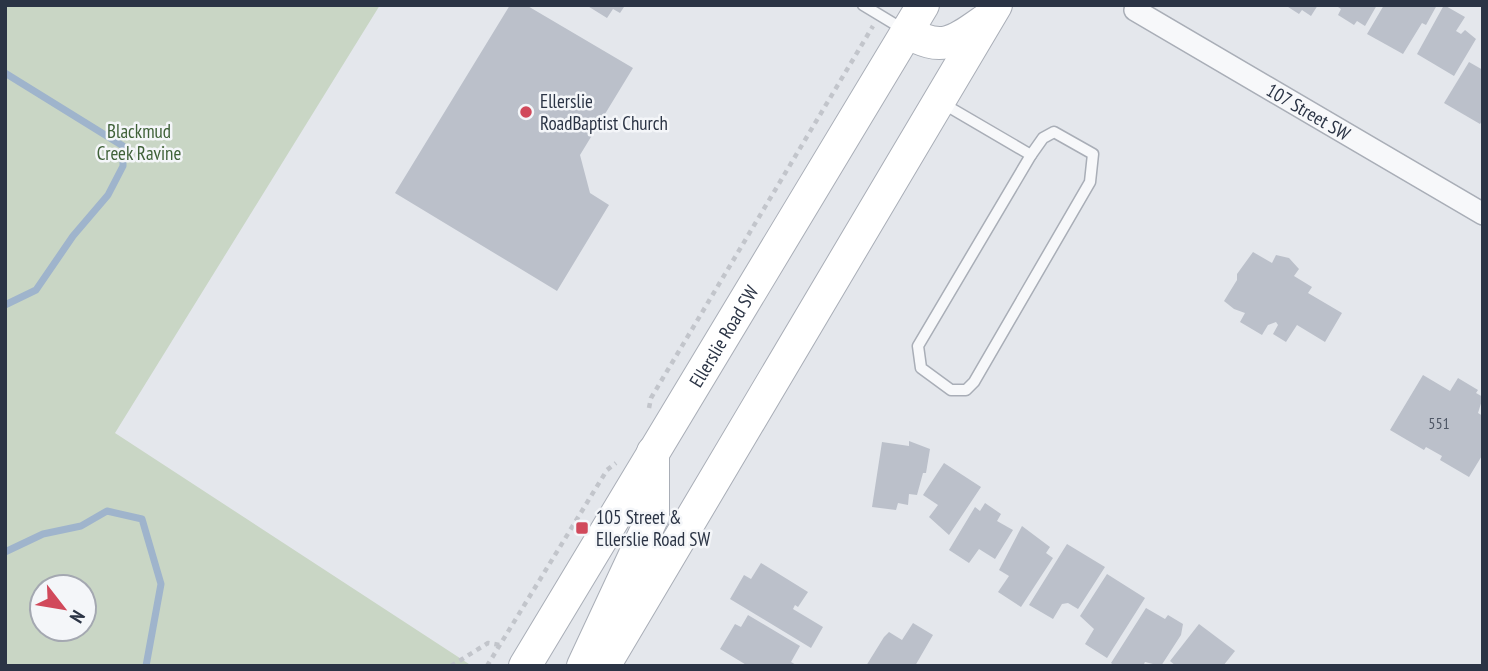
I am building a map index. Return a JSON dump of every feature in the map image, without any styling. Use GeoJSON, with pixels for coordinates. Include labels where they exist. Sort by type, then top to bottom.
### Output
{"type":"FeatureCollection","features":[{"type":"Feature","properties":{"kind":"main road"},"geometry":{"type":"LineString","coordinates":[[915,18],[934,45],[962,37],[992,11]]}},
{"type":"Feature","properties":{"kind":"main road"},"geometry":{"type":"LineString","coordinates":[[604,666],[992,11]]}},
{"type":"Feature","properties":{"kind":"main road","name":"Ellerslie Road SW"},"geometry":{"type":"LineString","coordinates":[[525,666],[915,18]]}},
{"type":"Feature","properties":{"kind":"main road"},"geometry":{"type":"LineString","coordinates":[[583,666],[653,516],[653,452]]}},
{"type":"Feature","properties":{"kind":"street","name":"107 Street SW"},"geometry":{"type":"LineString","coordinates":[[1135,10],[1483,214]]}},
{"type":"Feature","properties":{"kind":"lane"},"geometry":{"type":"LineString","coordinates":[[863,5],[915,18]]}},
{"type":"Feature","properties":{"kind":"lane"},"geometry":{"type":"LineString","coordinates":[[939,101],[1031,155]]}},
{"type":"Feature","properties":{"kind":"lane"},"geometry":{"type":"LineString","coordinates":[[1054,132],[1093,154],[1090,182],[974,382],[966,390],[951,390],[921,368],[918,346],[1031,155],[1043,138],[1054,132]]}},
{"type":"Feature","properties":{"kind":"path"},"geometry":{"type":"LineString","coordinates":[[648,413],[651,398],[866,38]]}},
{"type":"Feature","properties":{"kind":"path"},"geometry":{"type":"LineString","coordinates":[[487,666],[607,470],[615,463]]}},
{"type":"Feature","properties":{"kind":"path"},"geometry":{"type":"LineString","coordinates":[[451,666],[488,643],[500,645]]}},
{"type":"Feature","properties":{"kind":"green space","name":"Blackmud Creek Ravine"},"geometry":{"type":"Polygon","coordinates":[[[5,5],[380,5],[115,433],[472,666],[5,666],[5,5]]]}},
{"type":"Feature","properties":{"kind":"building","name":"Ellerslie RoadBaptist Church"},"geometry":{"type":"Polygon","coordinates":[[[510,5],[526,5],[633,68],[580,155],[590,193],[609,205],[557,291],[395,193],[510,5]]]}},
{"type":"Feature","properties":{"kind":"building"},"geometry":{"type":"Polygon","coordinates":[[[586,5],[624,7],[620,13],[613,9],[607,18],[586,5]]]}},
{"type":"Feature","properties":{"kind":"building"},"geometry":{"type":"Polygon","coordinates":[[[1285,5],[1318,5],[1311,16],[1302,10],[1299,14],[1285,5]]]}},
{"type":"Feature","properties":{"kind":"building"},"geometry":{"type":"Polygon","coordinates":[[[1335,5],[1377,5],[1365,26],[1357,21],[1354,25],[1338,15],[1341,9],[1335,5]]]}},
{"type":"Feature","properties":{"kind":"building"},"geometry":{"type":"Polygon","coordinates":[[[1384,5],[1437,5],[1426,25],[1422,23],[1403,54],[1367,34],[1384,5]]]}},
{"type":"Feature","properties":{"kind":"building"},"geometry":{"type":"Polygon","coordinates":[[[1444,5],[1465,17],[1456,31],[1461,34],[1465,30],[1476,39],[1454,76],[1417,54],[1444,5]]]}},
{"type":"Feature","properties":{"kind":"building"},"geometry":{"type":"Polygon","coordinates":[[[1469,62],[1483,70],[1483,119],[1480,124],[1444,103],[1469,62]]]}},
{"type":"Feature","properties":{"kind":"building"},"geometry":{"type":"Polygon","coordinates":[[[1253,252],[1272,263],[1276,255],[1289,258],[1299,269],[1294,276],[1312,287],[1308,293],[1342,313],[1325,342],[1297,325],[1286,342],[1273,334],[1278,325],[1276,322],[1268,325],[1262,335],[1240,322],[1245,313],[1224,301],[1237,280],[1237,274],[1253,252]]]}},
{"type":"Feature","properties":{"kind":"building"},"geometry":{"type":"Polygon","coordinates":[[[1423,375],[1450,391],[1458,378],[1478,390],[1476,393],[1483,397],[1478,413],[1483,416],[1483,454],[1469,477],[1440,460],[1442,456],[1426,447],[1424,450],[1390,430],[1423,375]]]}},
{"type":"Feature","properties":{"kind":"building"},"geometry":{"type":"Polygon","coordinates":[[[909,441],[930,449],[926,473],[923,473],[917,495],[909,494],[908,505],[898,503],[896,510],[872,507],[882,442],[909,446],[909,441]]]}},
{"type":"Feature","properties":{"kind":"building"},"geometry":{"type":"Polygon","coordinates":[[[944,463],[981,487],[949,535],[929,517],[938,505],[923,495],[944,463]]]}},
{"type":"Feature","properties":{"kind":"building"},"geometry":{"type":"Polygon","coordinates":[[[985,503],[1001,514],[997,521],[1013,530],[995,559],[979,549],[969,563],[949,550],[975,507],[980,511],[985,503]]]}},
{"type":"Feature","properties":{"kind":"building"},"geometry":{"type":"Polygon","coordinates":[[[1022,526],[1050,547],[1046,553],[1053,558],[1021,607],[998,592],[1009,576],[999,570],[1022,526]]]}},
{"type":"Feature","properties":{"kind":"building"},"geometry":{"type":"Polygon","coordinates":[[[1067,544],[1105,567],[1078,609],[1068,603],[1062,604],[1053,619],[1029,605],[1067,544]]]}},
{"type":"Feature","properties":{"kind":"building"},"geometry":{"type":"Polygon","coordinates":[[[761,563],[808,592],[798,607],[795,605],[793,609],[823,627],[811,648],[730,599],[744,575],[751,579],[761,563]]]}},
{"type":"Feature","properties":{"kind":"building"},"geometry":{"type":"Polygon","coordinates":[[[1107,574],[1145,598],[1107,658],[1085,644],[1094,629],[1080,616],[1107,574]]]}},
{"type":"Feature","properties":{"kind":"building"},"geometry":{"type":"Polygon","coordinates":[[[1146,608],[1165,619],[1168,615],[1183,624],[1181,635],[1161,666],[1145,662],[1143,666],[1115,666],[1111,663],[1146,608]]]}},
{"type":"Feature","properties":{"kind":"building"},"geometry":{"type":"Polygon","coordinates":[[[748,615],[800,646],[791,662],[798,666],[748,666],[720,649],[735,624],[741,627],[748,615]]]}},
{"type":"Feature","properties":{"kind":"building"},"geometry":{"type":"Polygon","coordinates":[[[913,623],[933,635],[915,666],[866,666],[889,632],[902,640],[913,623]]]}},
{"type":"Feature","properties":{"kind":"building"},"geometry":{"type":"Polygon","coordinates":[[[1199,624],[1235,651],[1223,666],[1176,666],[1170,661],[1199,624]]]}},
{"type":"Feature","properties":{"kind":"waterway"},"geometry":{"type":"LineString","coordinates":[[5,73],[123,146],[123,166],[108,195],[73,236],[36,290],[5,305]]}},
{"type":"Feature","properties":{"kind":"waterway"},"geometry":{"type":"LineString","coordinates":[[5,552],[43,534],[81,526],[107,511],[142,519],[161,584],[146,666]]}},
{"type":"Feature","properties":{"kind":"place","name":"Ellerslie RoadBaptist Church"},"geometry":{"type":"Point","coordinates":[526,112]}},
{"type":"Feature","properties":{"kind":"place","name":"105 Street & Ellerslie Road SW"},"geometry":{"type":"Point","coordinates":[582,528]}}]}
